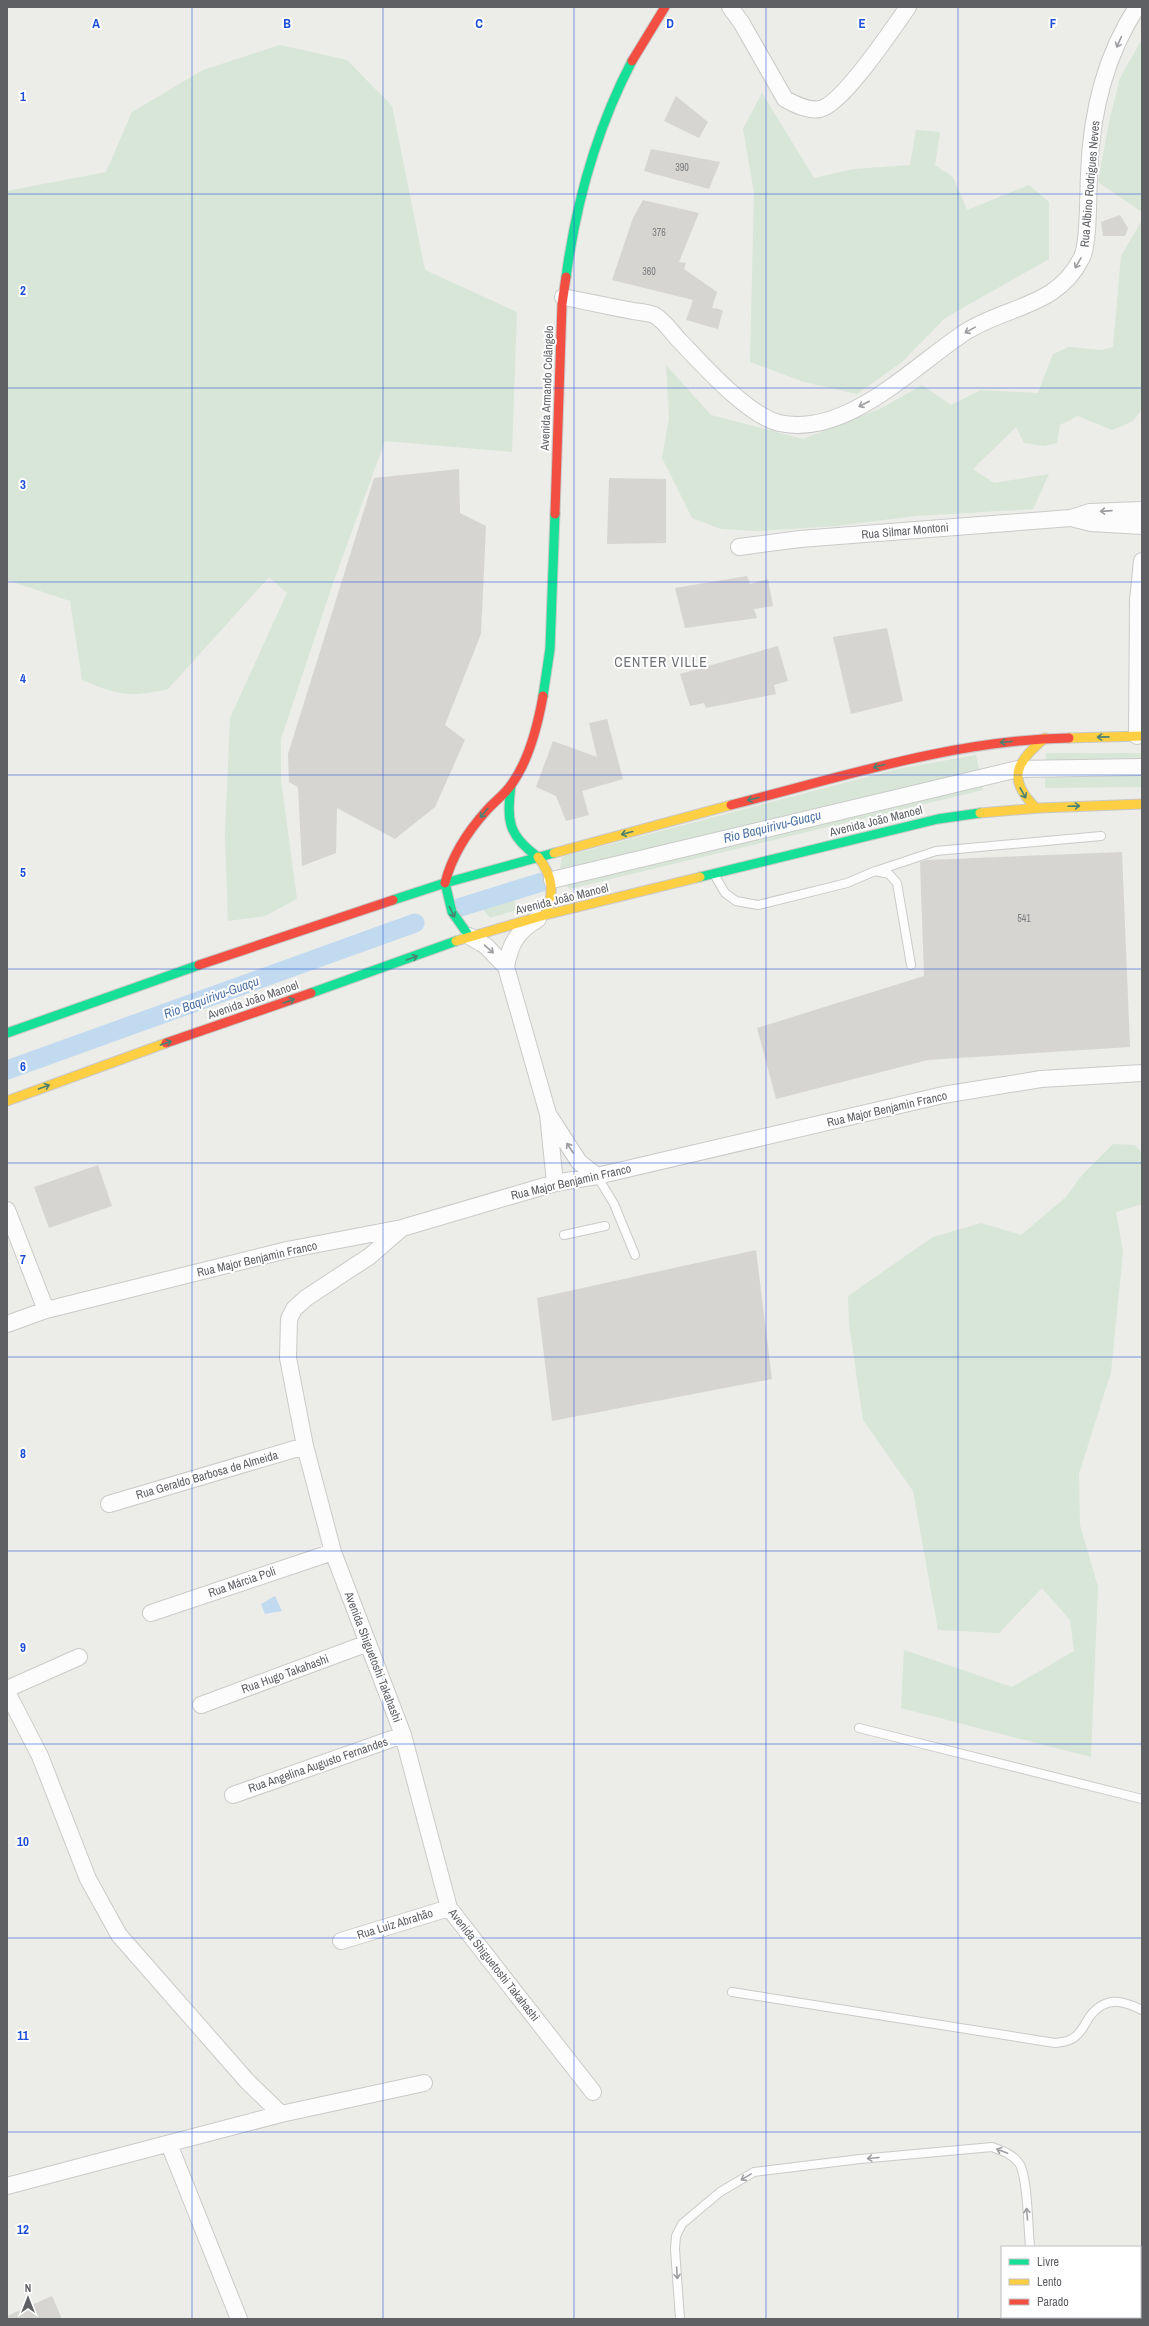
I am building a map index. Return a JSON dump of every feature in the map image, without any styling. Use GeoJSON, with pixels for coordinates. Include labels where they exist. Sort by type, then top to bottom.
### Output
{"type":"FeatureCollection","features":[{"type":"Feature","properties":{"kind":"main road","name":"Avenida Armando Colângelo"},"geometry":{"type":"LineString","coordinates":[[511,785],[527,752],[538,718],[550,649],[563,297],[568,251],[582,189],[596,140],[624,77],[665,7]]}},
{"type":"Feature","properties":{"kind":"main road"},"geometry":{"type":"LineString","coordinates":[[7,1033],[238,951],[445,883],[904,760],[956,748],[1045,738],[1140,736]]}},
{"type":"Feature","properties":{"kind":"main road"},"geometry":{"type":"LineString","coordinates":[[1035,807],[1023,794],[1018,781],[1018,769],[1028,752],[1045,738]]}},
{"type":"Feature","properties":{"kind":"main road"},"geometry":{"type":"LineString","coordinates":[[511,785],[508,812],[512,833],[526,849],[538,857],[548,870],[552,880],[552,897],[545,915]]}},
{"type":"Feature","properties":{"kind":"main road"},"geometry":{"type":"LineString","coordinates":[[469,936],[458,923],[449,906],[445,883],[450,863],[460,846],[486,810],[511,785]]}},
{"type":"Feature","properties":{"kind":"main road","name":"Avenida João Manoel"},"geometry":{"type":"LineString","coordinates":[[7,1101],[159,1045],[413,958],[469,936],[545,915],[926,821],[973,813],[1035,807],[1142,804]]}},
{"type":"Feature","properties":{"kind":"street"},"geometry":{"type":"LineString","coordinates":[[730,7],[785,98],[798,106],[820,109],[833,104],[872,57],[908,7]]}},
{"type":"Feature","properties":{"kind":"street","name":"Rua Albino Rodrigues Neves"},"geometry":{"type":"LineString","coordinates":[[563,297],[655,316],[714,376],[760,415],[778,422],[801,425],[827,421],[865,403],[886,392],[969,330],[1047,296],[1070,278],[1084,254],[1090,156],[1096,111],[1105,74],[1130,18],[1137,7]]}},
{"type":"Feature","properties":{"kind":"street","name":"Rua Silmar Montoni"},"geometry":{"type":"LineString","coordinates":[[739,547],[808,538],[1071,518],[1090,512],[1142,510]]}},
{"type":"Feature","properties":{"kind":"street","name":"Rua Silmar Montoni"},"geometry":{"type":"LineString","coordinates":[[1071,518],[1091,523],[1142,526]]}},
{"type":"Feature","properties":{"kind":"street"},"geometry":{"type":"LineString","coordinates":[[1140,736],[1138,600],[1142,561]]}},
{"type":"Feature","properties":{"kind":"street"},"geometry":{"type":"LineString","coordinates":[[552,880],[1018,769],[1142,767]]}},
{"type":"Feature","properties":{"kind":"street"},"geometry":{"type":"LineString","coordinates":[[506,967],[510,948],[516,938],[532,922],[545,915]]}},
{"type":"Feature","properties":{"kind":"street"},"geometry":{"type":"LineString","coordinates":[[469,936],[486,946],[506,967],[548,1114],[555,1183]]}},
{"type":"Feature","properties":{"kind":"street","name":"Rua Major Benjamin Franco"},"geometry":{"type":"LineString","coordinates":[[7,1324],[46,1310],[287,1250],[402,1228],[555,1183],[597,1176],[943,1095],[1041,1079],[1142,1073]]}},
{"type":"Feature","properties":{"kind":"street"},"geometry":{"type":"LineString","coordinates":[[548,1114],[579,1162],[597,1176]]}},
{"type":"Feature","properties":{"kind":"street"},"geometry":{"type":"LineString","coordinates":[[7,1210],[46,1310]]}},
{"type":"Feature","properties":{"kind":"street","name":"Avenida Shiguetoshi Takahashi"},"geometry":{"type":"LineString","coordinates":[[402,1228],[370,1256],[306,1298],[294,1309],[289,1319],[288,1358],[305,1446],[333,1552],[403,1735],[449,1908],[593,2092]]}},
{"type":"Feature","properties":{"kind":"street","name":"Rua Geraldo Barbosa de Almeida"},"geometry":{"type":"LineString","coordinates":[[109,1504],[305,1446]]}},
{"type":"Feature","properties":{"kind":"street","name":"Rua Márcia Poli"},"geometry":{"type":"LineString","coordinates":[[151,1613],[333,1552]]}},
{"type":"Feature","properties":{"kind":"street","name":"Rua Hugo Takahashi"},"geometry":{"type":"LineString","coordinates":[[201,1704],[368,1643]]}},
{"type":"Feature","properties":{"kind":"street"},"geometry":{"type":"LineString","coordinates":[[79,1656],[7,1690],[40,1756],[88,1879],[119,1935],[248,2081],[281,2114]]}},
{"type":"Feature","properties":{"kind":"street","name":"Rua Angelina Augusto Fernandes"},"geometry":{"type":"LineString","coordinates":[[233,1795],[403,1735]]}},
{"type":"Feature","properties":{"kind":"street","name":"Rua Luiz Abrahão"},"geometry":{"type":"LineString","coordinates":[[341,1941],[449,1908]]}},
{"type":"Feature","properties":{"kind":"street"},"geometry":{"type":"LineString","coordinates":[[7,2186],[281,2114],[424,2083]]}},
{"type":"Feature","properties":{"kind":"street"},"geometry":{"type":"LineString","coordinates":[[169,2144],[238,2319]]}},
{"type":"Feature","properties":{"kind":"lane"},"geometry":{"type":"LineString","coordinates":[[714,873],[725,893],[736,901],[758,905],[847,883],[936,851],[1101,836]]}},
{"type":"Feature","properties":{"kind":"lane"},"geometry":{"type":"LineString","coordinates":[[875,872],[889,874],[897,883],[911,965]]}},
{"type":"Feature","properties":{"kind":"lane"},"geometry":{"type":"LineString","coordinates":[[597,1176],[614,1204],[635,1256]]}},
{"type":"Feature","properties":{"kind":"lane"},"geometry":{"type":"LineString","coordinates":[[564,1235],[605,1226]]}},
{"type":"Feature","properties":{"kind":"lane"},"geometry":{"type":"LineString","coordinates":[[859,1728],[1142,1799]]}},
{"type":"Feature","properties":{"kind":"lane"},"geometry":{"type":"LineString","coordinates":[[732,1992],[1055,2043],[1068,2041],[1078,2035],[1098,2007],[1106,2002],[1117,2000],[1142,2010]]}},
{"type":"Feature","properties":{"kind":"lane"},"geometry":{"type":"LineString","coordinates":[[680,2319],[675,2249],[676,2236],[682,2224],[720,2192],[754,2172],[860,2159],[992,2147],[1007,2152],[1019,2164],[1024,2180],[1030,2246]]}},
{"type":"Feature","properties":{"kind":"green space"},"geometry":{"type":"Polygon","coordinates":[[[1142,39],[1142,212],[1098,182],[1109,122],[1120,78],[1142,39]]]}},
{"type":"Feature","properties":{"kind":"green space"},"geometry":{"type":"Polygon","coordinates":[[[280,45],[347,60],[392,106],[425,270],[517,312],[512,452],[385,441],[332,586],[281,739],[281,780],[297,899],[265,916],[228,921],[225,834],[230,718],[287,593],[269,577],[168,689],[143,694],[124,694],[105,689],[82,680],[70,601],[7,580],[7,191],[106,172],[132,112],[203,70],[280,45]]]}},
{"type":"Feature","properties":{"kind":"green space"},"geometry":{"type":"Polygon","coordinates":[[[762,93],[814,178],[854,169],[910,165],[916,130],[940,132],[935,165],[953,177],[967,210],[1029,185],[1049,202],[1049,259],[945,318],[902,362],[857,394],[804,382],[750,362],[754,192],[743,129],[762,93]]]}},
{"type":"Feature","properties":{"kind":"green space"},"geometry":{"type":"Polygon","coordinates":[[[1142,220],[1142,409],[1133,421],[1112,430],[1078,416],[1060,425],[1057,443],[1044,446],[1024,443],[1016,427],[973,469],[994,483],[1049,474],[1033,509],[915,516],[836,526],[756,531],[721,529],[692,518],[662,458],[669,417],[666,365],[711,415],[803,439],[880,409],[922,385],[951,405],[981,390],[1038,393],[1053,354],[1069,347],[1102,350],[1113,347],[1121,256],[1142,220]]]}},
{"type":"Feature","properties":{"kind":"green space"},"geometry":{"type":"Polygon","coordinates":[[[1046,753],[1142,753],[1142,787],[1045,788],[1046,753]]]}},
{"type":"Feature","properties":{"kind":"green space"},"geometry":{"type":"Polygon","coordinates":[[[976,755],[983,790],[569,889],[559,874],[562,857],[898,769],[976,755]]]}},
{"type":"Feature","properties":{"kind":"green space"},"geometry":{"type":"Polygon","coordinates":[[[511,889],[517,910],[490,918],[482,908],[484,895],[511,889]]]}},
{"type":"Feature","properties":{"kind":"green space"},"geometry":{"type":"Polygon","coordinates":[[[1113,1144],[1135,1145],[1142,1153],[1142,1204],[1116,1212],[1123,1252],[1111,1372],[1079,1474],[1080,1525],[1098,1587],[1091,1757],[901,1708],[904,1650],[1012,1687],[1074,1651],[1070,1620],[1042,1588],[999,1633],[938,1630],[913,1491],[863,1420],[849,1324],[848,1296],[933,1237],[981,1223],[1021,1235],[1066,1197],[1082,1175],[1113,1144]]]}},
{"type":"Feature","properties":{"kind":"water"},"geometry":{"type":"Polygon","coordinates":[[[275,1596],[282,1611],[265,1614],[261,1604],[275,1596]]]}},
{"type":"Feature","properties":{"kind":"building"},"geometry":{"type":"Polygon","coordinates":[[[676,96],[708,122],[699,138],[664,121],[676,96]]]}},
{"type":"Feature","properties":{"kind":"building"},"geometry":{"type":"Polygon","coordinates":[[[651,149],[720,162],[709,189],[644,171],[651,149]]]}},
{"type":"Feature","properties":{"kind":"building"},"geometry":{"type":"Polygon","coordinates":[[[643,200],[699,213],[679,262],[686,263],[684,269],[717,292],[712,308],[723,310],[718,329],[686,320],[693,300],[612,280],[633,218],[643,200]]]}},
{"type":"Feature","properties":{"kind":"building"},"geometry":{"type":"Polygon","coordinates":[[[1120,215],[1128,228],[1125,236],[1103,236],[1101,222],[1120,215]]]}},
{"type":"Feature","properties":{"kind":"building"},"geometry":{"type":"Polygon","coordinates":[[[459,469],[460,513],[486,526],[481,634],[445,725],[465,740],[435,807],[395,839],[337,808],[336,853],[302,866],[298,787],[289,782],[288,754],[374,478],[459,469]]]}},
{"type":"Feature","properties":{"kind":"building"},"geometry":{"type":"Polygon","coordinates":[[[609,478],[666,479],[666,543],[607,544],[609,478]]]}},
{"type":"Feature","properties":{"kind":"building"},"geometry":{"type":"Polygon","coordinates":[[[747,576],[750,584],[768,579],[773,606],[754,609],[757,618],[685,628],[675,588],[747,576]]]}},
{"type":"Feature","properties":{"kind":"building"},"geometry":{"type":"Polygon","coordinates":[[[887,628],[903,701],[851,714],[833,637],[887,628]]]}},
{"type":"Feature","properties":{"kind":"building"},"geometry":{"type":"Polygon","coordinates":[[[778,646],[788,681],[774,685],[776,694],[706,708],[704,703],[690,706],[680,674],[778,646]]]}},
{"type":"Feature","properties":{"kind":"building"},"geometry":{"type":"Polygon","coordinates":[[[607,719],[623,779],[582,791],[589,815],[566,821],[556,796],[536,787],[553,741],[597,757],[589,723],[607,719]]]}},
{"type":"Feature","properties":{"kind":"building"},"geometry":{"type":"Polygon","coordinates":[[[1122,852],[1130,1047],[928,1060],[776,1099],[757,1028],[924,976],[920,862],[927,860],[1122,852]]]}},
{"type":"Feature","properties":{"kind":"building"},"geometry":{"type":"Polygon","coordinates":[[[98,1165],[112,1206],[49,1228],[34,1187],[98,1165]]]}},
{"type":"Feature","properties":{"kind":"building"},"geometry":{"type":"Polygon","coordinates":[[[756,1250],[772,1379],[552,1421],[537,1298],[756,1250]]]}},
{"type":"Feature","properties":{"kind":"building"},"geometry":{"type":"Polygon","coordinates":[[[52,2296],[62,2319],[7,2319],[7,2316],[52,2296]]]}},
{"type":"Feature","properties":{"kind":"waterway","name":"Rio Baquirivu-Guaçu"},"geometry":{"type":"LineString","coordinates":[[461,907],[542,882]]}},
{"type":"Feature","properties":{"kind":"waterway","name":"Rio Baquirivu-Guaçu"},"geometry":{"type":"LineString","coordinates":[[7,1070],[415,923]]}},
{"type":"Feature","properties":{"kind":"traffic: fast"},"geometry":{"type":"LineString","coordinates":[[566,277],[570,249],[582,194],[598,139],[608,113],[632,61]]}},
{"type":"Feature","properties":{"kind":"traffic: fast"},"geometry":{"type":"LineString","coordinates":[[543,696],[550,649],[555,514]]}},
{"type":"Feature","properties":{"kind":"traffic: fast"},"geometry":{"type":"LineString","coordinates":[[511,785],[509,808],[511,826],[520,841],[538,857]]}},
{"type":"Feature","properties":{"kind":"traffic: fast"},"geometry":{"type":"LineString","coordinates":[[700,877],[938,819],[980,813]]}},
{"type":"Feature","properties":{"kind":"traffic: fast"},"geometry":{"type":"LineString","coordinates":[[393,900],[445,883],[554,853]]}},
{"type":"Feature","properties":{"kind":"traffic: fast"},"geometry":{"type":"LineString","coordinates":[[445,883],[452,912],[469,936]]}},
{"type":"Feature","properties":{"kind":"traffic: fast"},"geometry":{"type":"LineString","coordinates":[[311,993],[456,941]]}},
{"type":"Feature","properties":{"kind":"traffic: fast"},"geometry":{"type":"LineString","coordinates":[[7,1033],[199,965]]}},
{"type":"Feature","properties":{"kind":"traffic: slow"},"geometry":{"type":"LineString","coordinates":[[1069,738],[1142,736]]}},
{"type":"Feature","properties":{"kind":"traffic: slow"},"geometry":{"type":"LineString","coordinates":[[1035,807],[1020,787],[1018,778],[1019,770],[1022,762],[1028,754],[1045,738]]}},
{"type":"Feature","properties":{"kind":"traffic: slow"},"geometry":{"type":"LineString","coordinates":[[980,813],[1040,808],[1142,804]]}},
{"type":"Feature","properties":{"kind":"traffic: slow"},"geometry":{"type":"LineString","coordinates":[[554,853],[731,805]]}},
{"type":"Feature","properties":{"kind":"traffic: slow"},"geometry":{"type":"LineString","coordinates":[[538,857],[547,871],[551,885],[550,899],[545,915]]}},
{"type":"Feature","properties":{"kind":"traffic: slow"},"geometry":{"type":"LineString","coordinates":[[456,941],[545,915],[700,877]]}},
{"type":"Feature","properties":{"kind":"traffic: slow"},"geometry":{"type":"LineString","coordinates":[[7,1101],[166,1043]]}},
{"type":"Feature","properties":{"kind":"traffic: jam"},"geometry":{"type":"LineString","coordinates":[[632,61],[665,7]]}},
{"type":"Feature","properties":{"kind":"traffic: jam"},"geometry":{"type":"LineString","coordinates":[[555,514],[562,304],[566,277]]}},
{"type":"Feature","properties":{"kind":"traffic: jam"},"geometry":{"type":"LineString","coordinates":[[445,883],[456,853],[473,826],[509,788],[517,776],[532,742],[543,696]]}},
{"type":"Feature","properties":{"kind":"traffic: jam"},"geometry":{"type":"LineString","coordinates":[[731,805],[856,772],[941,753],[983,745],[1026,740],[1069,738]]}},
{"type":"Feature","properties":{"kind":"traffic: jam"},"geometry":{"type":"LineString","coordinates":[[199,965],[393,900]]}},
{"type":"Feature","properties":{"kind":"traffic: jam"},"geometry":{"type":"LineString","coordinates":[[166,1043],[311,993]]}},
{"type":"Feature","properties":{"kind":"district","name":"CENTER VILLE"},"geometry":{"type":"Point","coordinates":[661,662]}}]}
